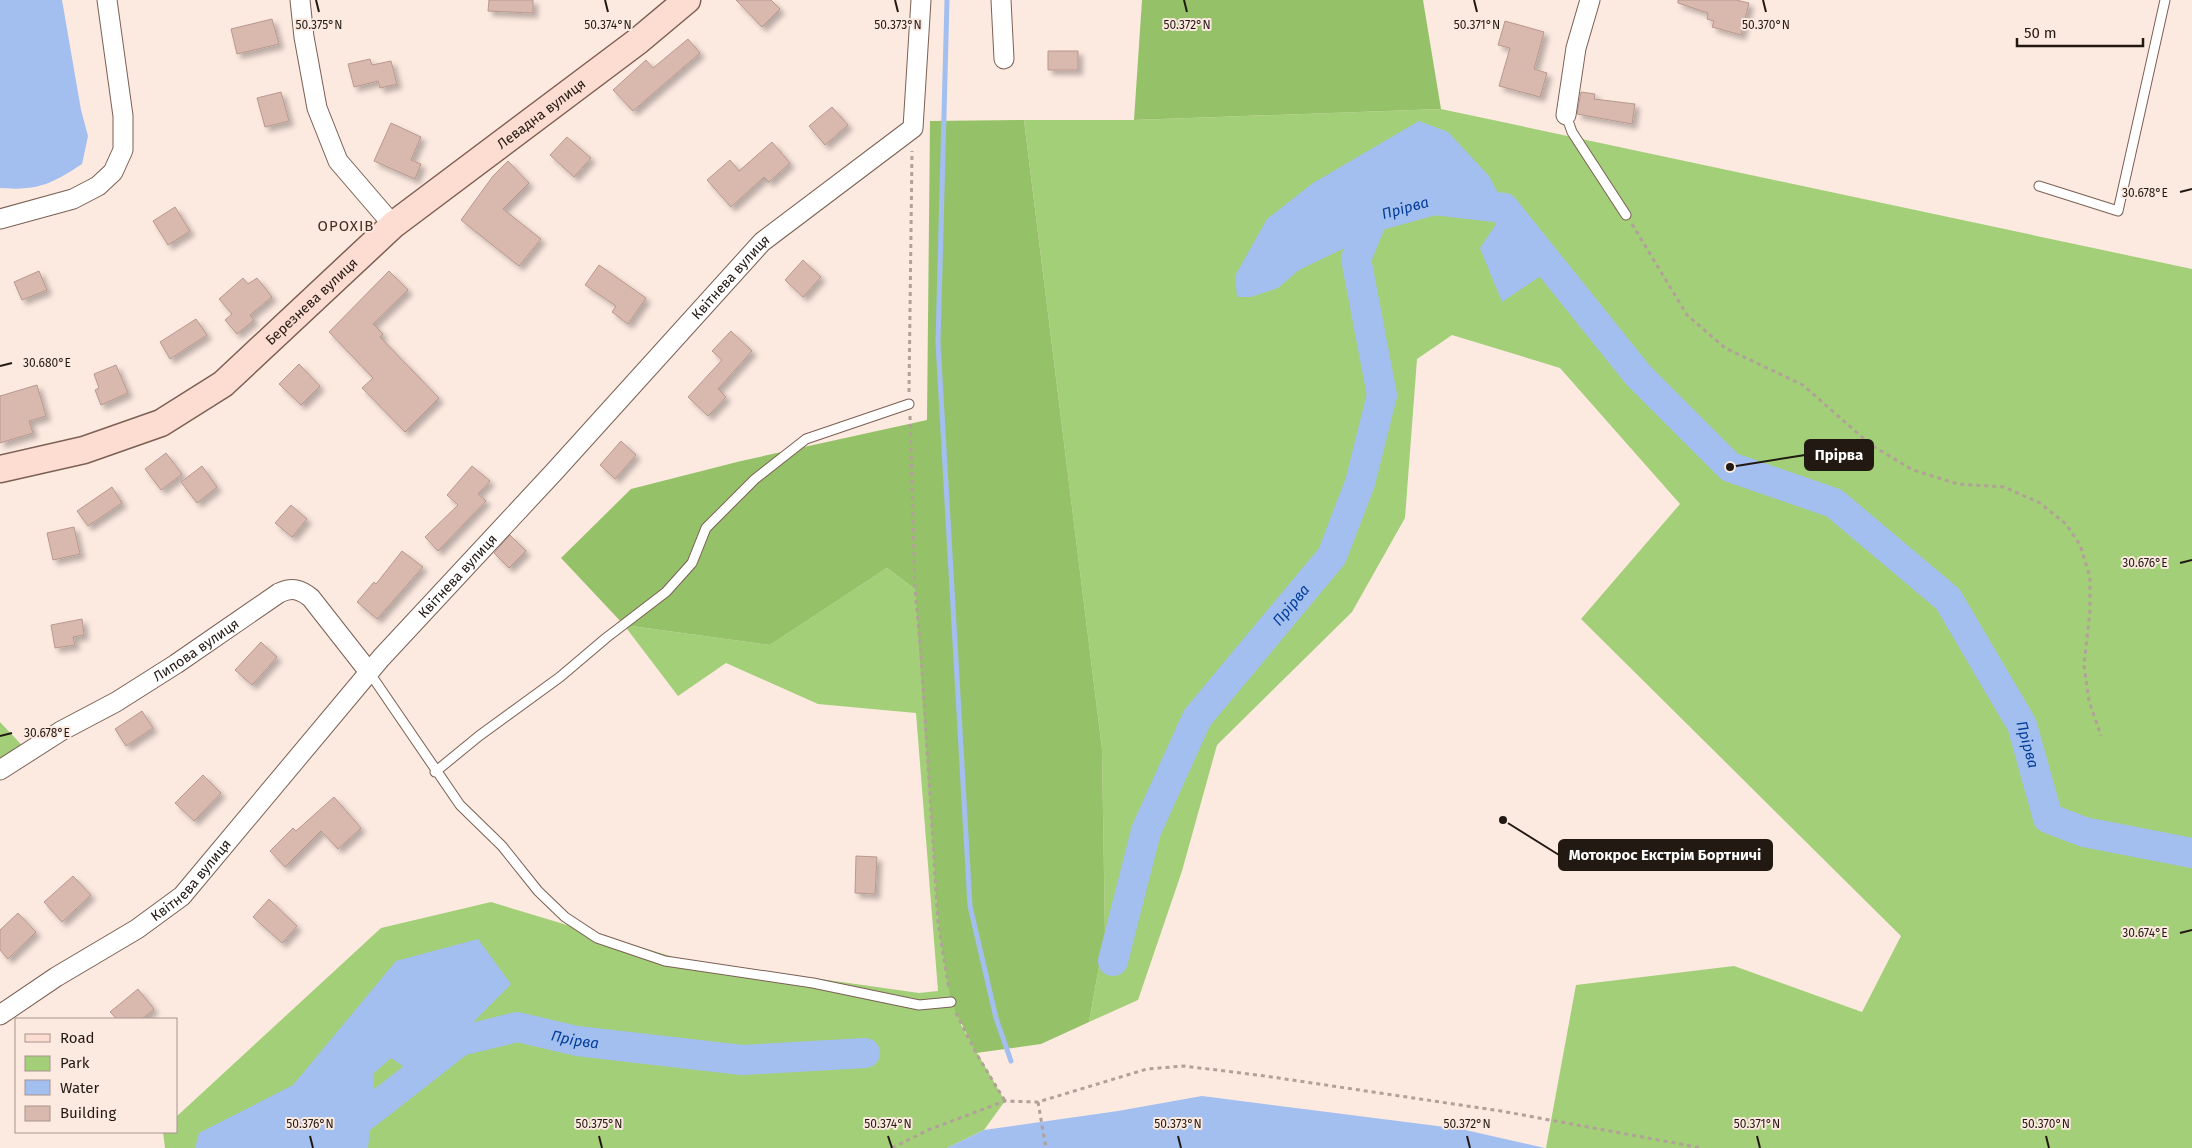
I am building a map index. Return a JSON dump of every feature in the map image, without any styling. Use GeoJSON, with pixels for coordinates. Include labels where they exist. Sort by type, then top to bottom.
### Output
{"type":"FeatureCollection","features":[{"type":"Feature","properties":{"kind":"street"},"geometry":{"type":"LineString","coordinates":[[0,219],[73,199],[98,186],[112,172],[120,157],[123,150],[123,116],[107,0]]}},
{"type":"Feature","properties":{"kind":"street"},"geometry":{"type":"LineString","coordinates":[[300,0],[304,37],[317,108],[338,161],[393,225]]}},
{"type":"Feature","properties":{"kind":"street","name":"Левадна вулиця"},"geometry":{"type":"LineString","coordinates":[[393,225],[638,41],[687,0]]}},
{"type":"Feature","properties":{"kind":"street"},"geometry":{"type":"LineString","coordinates":[[913,128],[921,0]]}},
{"type":"Feature","properties":{"kind":"street"},"geometry":{"type":"LineString","coordinates":[[1001,0],[1004,59]]}},
{"type":"Feature","properties":{"kind":"street"},"geometry":{"type":"LineString","coordinates":[[1566,115],[1576,48],[1590,0]]}},
{"type":"Feature","properties":{"kind":"street","name":"Квітнева вулиця"},"geometry":{"type":"LineString","coordinates":[[0,1015],[65,972],[137,929],[182,896],[369,672],[554,472],[762,242],[913,128]]}},
{"type":"Feature","properties":{"kind":"street","name":"Березнева вулиця"},"geometry":{"type":"LineString","coordinates":[[0,469],[84,450],[161,423],[223,384],[393,225]]}},
{"type":"Feature","properties":{"kind":"street","name":"Липова вулиця"},"geometry":{"type":"LineString","coordinates":[[0,770],[61,731],[131,692],[263,603],[288,589],[302,591],[311,598],[369,672]]}},
{"type":"Feature","properties":{"kind":"lane"},"geometry":{"type":"LineString","coordinates":[[2039,186],[2118,211],[2165,0]]}},
{"type":"Feature","properties":{"kind":"lane"},"geometry":{"type":"LineString","coordinates":[[1566,115],[1572,132],[1626,215]]}},
{"type":"Feature","properties":{"kind":"lane"},"geometry":{"type":"LineString","coordinates":[[435,772],[479,736],[560,677],[606,638],[666,592],[692,563],[706,528],[755,479],[806,439],[909,404]]}},
{"type":"Feature","properties":{"kind":"lane"},"geometry":{"type":"LineString","coordinates":[[369,672],[435,772],[460,805],[502,846],[538,891],[565,917],[597,938],[665,961],[813,983],[919,1005],[952,1002]]}},
{"type":"Feature","properties":{"kind":"path"},"geometry":{"type":"LineString","coordinates":[[913,128],[909,404],[915,589],[921,654],[938,923],[952,1002],[976,1053],[1005,1101]]}},
{"type":"Feature","properties":{"kind":"path"},"geometry":{"type":"LineString","coordinates":[[1626,215],[1687,315],[1725,348],[1803,386],[1871,445],[1913,470],[1958,484],[2004,487],[2040,503],[2066,524],[2080,545],[2090,577],[2090,611],[2084,665],[2088,701],[2101,736]]}},
{"type":"Feature","properties":{"kind":"path"},"geometry":{"type":"LineString","coordinates":[[892,1148],[928,1130],[1005,1101],[1038,1102],[1147,1069],[1184,1066],[1501,1111],[1702,1148]]}},
{"type":"Feature","properties":{"kind":"path"},"geometry":{"type":"LineString","coordinates":[[1038,1102],[1046,1148]]}},
{"type":"Feature","properties":{"kind":"green space"},"geometry":{"type":"Polygon","coordinates":[[[1142,0],[1423,0],[1441,109],[1134,120],[1142,0]]]}},
{"type":"Feature","properties":{"kind":"green space"},"geometry":{"type":"Polygon","coordinates":[[[1441,109],[2192,269],[2192,1148],[1546,1148],[1576,985],[1734,966],[1862,1012],[1901,936],[1581,619],[1680,504],[1560,368],[1452,335],[1417,359],[1405,518],[1352,612],[1217,745],[1182,871],[1138,1000],[1089,1022],[1105,934],[1102,749],[1024,120],[1134,120],[1441,109]]]}},
{"type":"Feature","properties":{"kind":"green space"},"geometry":{"type":"Polygon","coordinates":[[[1024,120],[1102,749],[1105,934],[1089,1022],[1041,1044],[976,1053],[951,1002],[938,923],[915,589],[887,568],[770,645],[624,625],[561,558],[631,489],[741,461],[927,420],[930,121],[1024,120]]]}},
{"type":"Feature","properties":{"kind":"green space"},"geometry":{"type":"Polygon","coordinates":[[[887,568],[915,589],[921,654],[938,923],[961,1025],[1005,1101],[984,1130],[947,1148],[165,1148],[163,1133],[178,1133],[178,1115],[381,928],[491,902],[680,959],[919,993],[938,991],[916,713],[818,704],[726,663],[678,696],[624,625],[770,645],[887,568]]]}},
{"type":"Feature","properties":{"kind":"green space"},"geometry":{"type":"Polygon","coordinates":[[[0,722],[34,758],[0,780],[0,722]]]}},
{"type":"Feature","properties":{"kind":"water"},"geometry":{"type":"Polygon","coordinates":[[[0,0],[62,0],[81,110],[88,136],[82,164],[62,177],[44,185],[13,189],[0,188],[0,0]]]}},
{"type":"Feature","properties":{"kind":"water"},"geometry":{"type":"Polygon","coordinates":[[[1419,121],[1448,132],[1489,176],[1499,195],[1534,223],[1533,253],[1545,273],[1502,302],[1480,248],[1496,224],[1480,198],[1452,195],[1410,200],[1380,231],[1299,270],[1278,288],[1251,297],[1237,297],[1235,276],[1267,219],[1313,183],[1419,121]]]}},
{"type":"Feature","properties":{"kind":"water"},"geometry":{"type":"Polygon","coordinates":[[[478,939],[511,984],[419,1077],[391,1058],[373,1074],[373,1105],[368,1148],[195,1148],[199,1133],[293,1085],[396,961],[478,939]]]}},
{"type":"Feature","properties":{"kind":"water"},"geometry":{"type":"Polygon","coordinates":[[[1202,1096],[1461,1129],[1545,1148],[947,1148],[984,1130],[1118,1111],[1202,1096]]]}},
{"type":"Feature","properties":{"kind":"building"},"geometry":{"type":"Polygon","coordinates":[[[489,0],[533,0],[533,13],[488,11],[489,0]]]}},
{"type":"Feature","properties":{"kind":"building"},"geometry":{"type":"Polygon","coordinates":[[[736,0],[771,0],[780,9],[762,27],[736,0]]]}},
{"type":"Feature","properties":{"kind":"building"},"geometry":{"type":"Polygon","coordinates":[[[1678,0],[1736,0],[1749,3],[1741,35],[1712,27],[1714,21],[1707,19],[1708,13],[1678,3],[1678,0]]]}},
{"type":"Feature","properties":{"kind":"building"},"geometry":{"type":"Polygon","coordinates":[[[272,19],[279,44],[237,54],[231,29],[272,19]]]}},
{"type":"Feature","properties":{"kind":"building"},"geometry":{"type":"Polygon","coordinates":[[[1505,21],[1544,32],[1534,69],[1547,73],[1540,97],[1499,86],[1510,48],[1498,45],[1505,21]]]}},
{"type":"Feature","properties":{"kind":"building"},"geometry":{"type":"Polygon","coordinates":[[[688,39],[700,53],[633,111],[613,90],[646,60],[653,68],[688,39]]]}},
{"type":"Feature","properties":{"kind":"building"},"geometry":{"type":"Polygon","coordinates":[[[1048,51],[1078,51],[1078,70],[1048,70],[1048,51]]]}},
{"type":"Feature","properties":{"kind":"building"},"geometry":{"type":"Polygon","coordinates":[[[370,59],[372,65],[391,61],[397,84],[380,88],[378,81],[354,87],[348,64],[370,59]]]}},
{"type":"Feature","properties":{"kind":"building"},"geometry":{"type":"Polygon","coordinates":[[[281,92],[289,121],[265,127],[257,98],[281,92]]]}},
{"type":"Feature","properties":{"kind":"building"},"geometry":{"type":"Polygon","coordinates":[[[1581,92],[1595,94],[1594,99],[1635,104],[1632,124],[1577,114],[1581,92]]]}},
{"type":"Feature","properties":{"kind":"building"},"geometry":{"type":"Polygon","coordinates":[[[832,107],[848,125],[825,145],[809,126],[832,107]]]}},
{"type":"Feature","properties":{"kind":"building"},"geometry":{"type":"Polygon","coordinates":[[[391,123],[421,137],[411,160],[421,164],[415,179],[374,161],[391,123]]]}},
{"type":"Feature","properties":{"kind":"building"},"geometry":{"type":"Polygon","coordinates":[[[567,137],[591,158],[574,177],[550,155],[567,137]]]}},
{"type":"Feature","properties":{"kind":"building"},"geometry":{"type":"Polygon","coordinates":[[[772,142],[790,163],[769,182],[764,177],[731,207],[707,180],[730,160],[739,171],[772,142]]]}},
{"type":"Feature","properties":{"kind":"building"},"geometry":{"type":"Polygon","coordinates":[[[508,161],[529,183],[503,209],[541,239],[519,266],[461,220],[493,176],[508,161]]]}},
{"type":"Feature","properties":{"kind":"building"},"geometry":{"type":"Polygon","coordinates":[[[175,207],[190,231],[168,245],[153,221],[175,207]]]}},
{"type":"Feature","properties":{"kind":"building"},"geometry":{"type":"Polygon","coordinates":[[[803,260],[821,277],[803,297],[785,280],[803,260]]]}},
{"type":"Feature","properties":{"kind":"building"},"geometry":{"type":"Polygon","coordinates":[[[599,265],[646,298],[628,324],[612,312],[616,306],[585,285],[599,265]]]}},
{"type":"Feature","properties":{"kind":"building"},"geometry":{"type":"Polygon","coordinates":[[[39,271],[47,290],[22,300],[14,282],[39,271]]]}},
{"type":"Feature","properties":{"kind":"building"},"geometry":{"type":"Polygon","coordinates":[[[389,271],[408,290],[373,324],[383,334],[380,337],[439,398],[405,432],[362,388],[373,378],[329,332],[389,271]]]}},
{"type":"Feature","properties":{"kind":"building"},"geometry":{"type":"Polygon","coordinates":[[[243,278],[248,284],[257,278],[272,297],[250,315],[254,320],[237,334],[225,320],[232,314],[219,299],[243,278]]]}},
{"type":"Feature","properties":{"kind":"building"},"geometry":{"type":"Polygon","coordinates":[[[196,319],[207,335],[170,359],[160,342],[196,319]]]}},
{"type":"Feature","properties":{"kind":"building"},"geometry":{"type":"Polygon","coordinates":[[[731,331],[752,351],[718,389],[726,397],[708,416],[688,397],[722,360],[712,351],[731,331]]]}},
{"type":"Feature","properties":{"kind":"building"},"geometry":{"type":"Polygon","coordinates":[[[299,364],[320,386],[301,405],[279,384],[299,364]]]}},
{"type":"Feature","properties":{"kind":"building"},"geometry":{"type":"Polygon","coordinates":[[[116,365],[128,393],[101,405],[95,390],[99,388],[94,374],[116,365]]]}},
{"type":"Feature","properties":{"kind":"building"},"geometry":{"type":"Polygon","coordinates":[[[37,385],[46,416],[29,421],[33,433],[0,443],[0,396],[37,385]]]}},
{"type":"Feature","properties":{"kind":"building"},"geometry":{"type":"Polygon","coordinates":[[[621,441],[636,455],[615,479],[600,465],[621,441]]]}},
{"type":"Feature","properties":{"kind":"building"},"geometry":{"type":"Polygon","coordinates":[[[166,453],[182,474],[161,490],[145,469],[166,453]]]}},
{"type":"Feature","properties":{"kind":"building"},"geometry":{"type":"Polygon","coordinates":[[[202,466],[217,487],[197,503],[181,482],[202,466]]]}},
{"type":"Feature","properties":{"kind":"building"},"geometry":{"type":"Polygon","coordinates":[[[472,466],[490,481],[478,494],[486,501],[438,551],[425,537],[458,505],[447,495],[472,466]]]}},
{"type":"Feature","properties":{"kind":"building"},"geometry":{"type":"Polygon","coordinates":[[[112,487],[122,503],[88,526],[77,511],[112,487]]]}},
{"type":"Feature","properties":{"kind":"building"},"geometry":{"type":"Polygon","coordinates":[[[291,505],[307,519],[292,537],[275,523],[291,505]]]}},
{"type":"Feature","properties":{"kind":"building"},"geometry":{"type":"Polygon","coordinates":[[[74,527],[80,554],[53,560],[47,533],[74,527]]]}},
{"type":"Feature","properties":{"kind":"building"},"geometry":{"type":"Polygon","coordinates":[[[510,535],[526,551],[509,568],[494,553],[510,535]]]}},
{"type":"Feature","properties":{"kind":"building"},"geometry":{"type":"Polygon","coordinates":[[[402,551],[423,567],[377,619],[357,602],[374,582],[376,584],[402,551]]]}},
{"type":"Feature","properties":{"kind":"building"},"geometry":{"type":"Polygon","coordinates":[[[82,619],[84,635],[73,637],[75,645],[55,648],[51,625],[82,619]]]}},
{"type":"Feature","properties":{"kind":"building"},"geometry":{"type":"Polygon","coordinates":[[[261,642],[277,657],[252,685],[235,670],[261,642]]]}},
{"type":"Feature","properties":{"kind":"building"},"geometry":{"type":"Polygon","coordinates":[[[142,711],[153,728],[126,746],[115,729],[142,711]]]}},
{"type":"Feature","properties":{"kind":"building"},"geometry":{"type":"Polygon","coordinates":[[[203,775],[221,793],[194,821],[175,803],[203,775]]]}},
{"type":"Feature","properties":{"kind":"building"},"geometry":{"type":"Polygon","coordinates":[[[334,797],[361,828],[338,849],[321,831],[285,867],[270,851],[293,828],[296,831],[334,797]]]}},
{"type":"Feature","properties":{"kind":"building"},"geometry":{"type":"Polygon","coordinates":[[[856,856],[877,857],[875,894],[855,893],[856,856]]]}},
{"type":"Feature","properties":{"kind":"building"},"geometry":{"type":"Polygon","coordinates":[[[73,876],[91,895],[62,922],[44,902],[73,876]]]}},
{"type":"Feature","properties":{"kind":"building"},"geometry":{"type":"Polygon","coordinates":[[[269,899],[297,926],[282,943],[253,917],[269,899]]]}},
{"type":"Feature","properties":{"kind":"building"},"geometry":{"type":"Polygon","coordinates":[[[18,913],[36,932],[8,959],[0,950],[0,930],[18,913]]]}},
{"type":"Feature","properties":{"kind":"building"},"geometry":{"type":"Polygon","coordinates":[[[138,989],[154,1009],[143,1018],[116,1018],[110,1012],[138,989]]]}},
{"type":"Feature","properties":{"kind":"waterway"},"geometry":{"type":"LineString","coordinates":[[947,0],[938,343],[970,906],[996,1018],[1011,1061]]}},
{"type":"Feature","properties":{"kind":"waterway","name":"Прірва"},"geometry":{"type":"LineString","coordinates":[[1113,961],[1146,831],[1197,718],[1332,556],[1360,483],[1382,395],[1356,259],[1373,217],[1434,200],[1504,208],[1638,375],[1730,467],[1834,503],[1948,599],[2022,725],[2048,818],[2084,832],[2192,853]]}},
{"type":"Feature","properties":{"kind":"waterway","name":"Прірва"},"geometry":{"type":"LineString","coordinates":[[323,1148],[460,1041],[517,1027],[577,1041],[742,1060],[865,1053]]}},
{"type":"Feature","properties":{"kind":"place","name":"Прірва"},"geometry":{"type":"Point","coordinates":[1730,467]}},
{"type":"Feature","properties":{"kind":"place","name":"Мотокрос Екстрім Бортничі"},"geometry":{"type":"Point","coordinates":[1503,820]}},
{"type":"Feature","properties":{"kind":"district","name":"ОРОХІВ"},"geometry":{"type":"Point","coordinates":[346,226]}}]}
